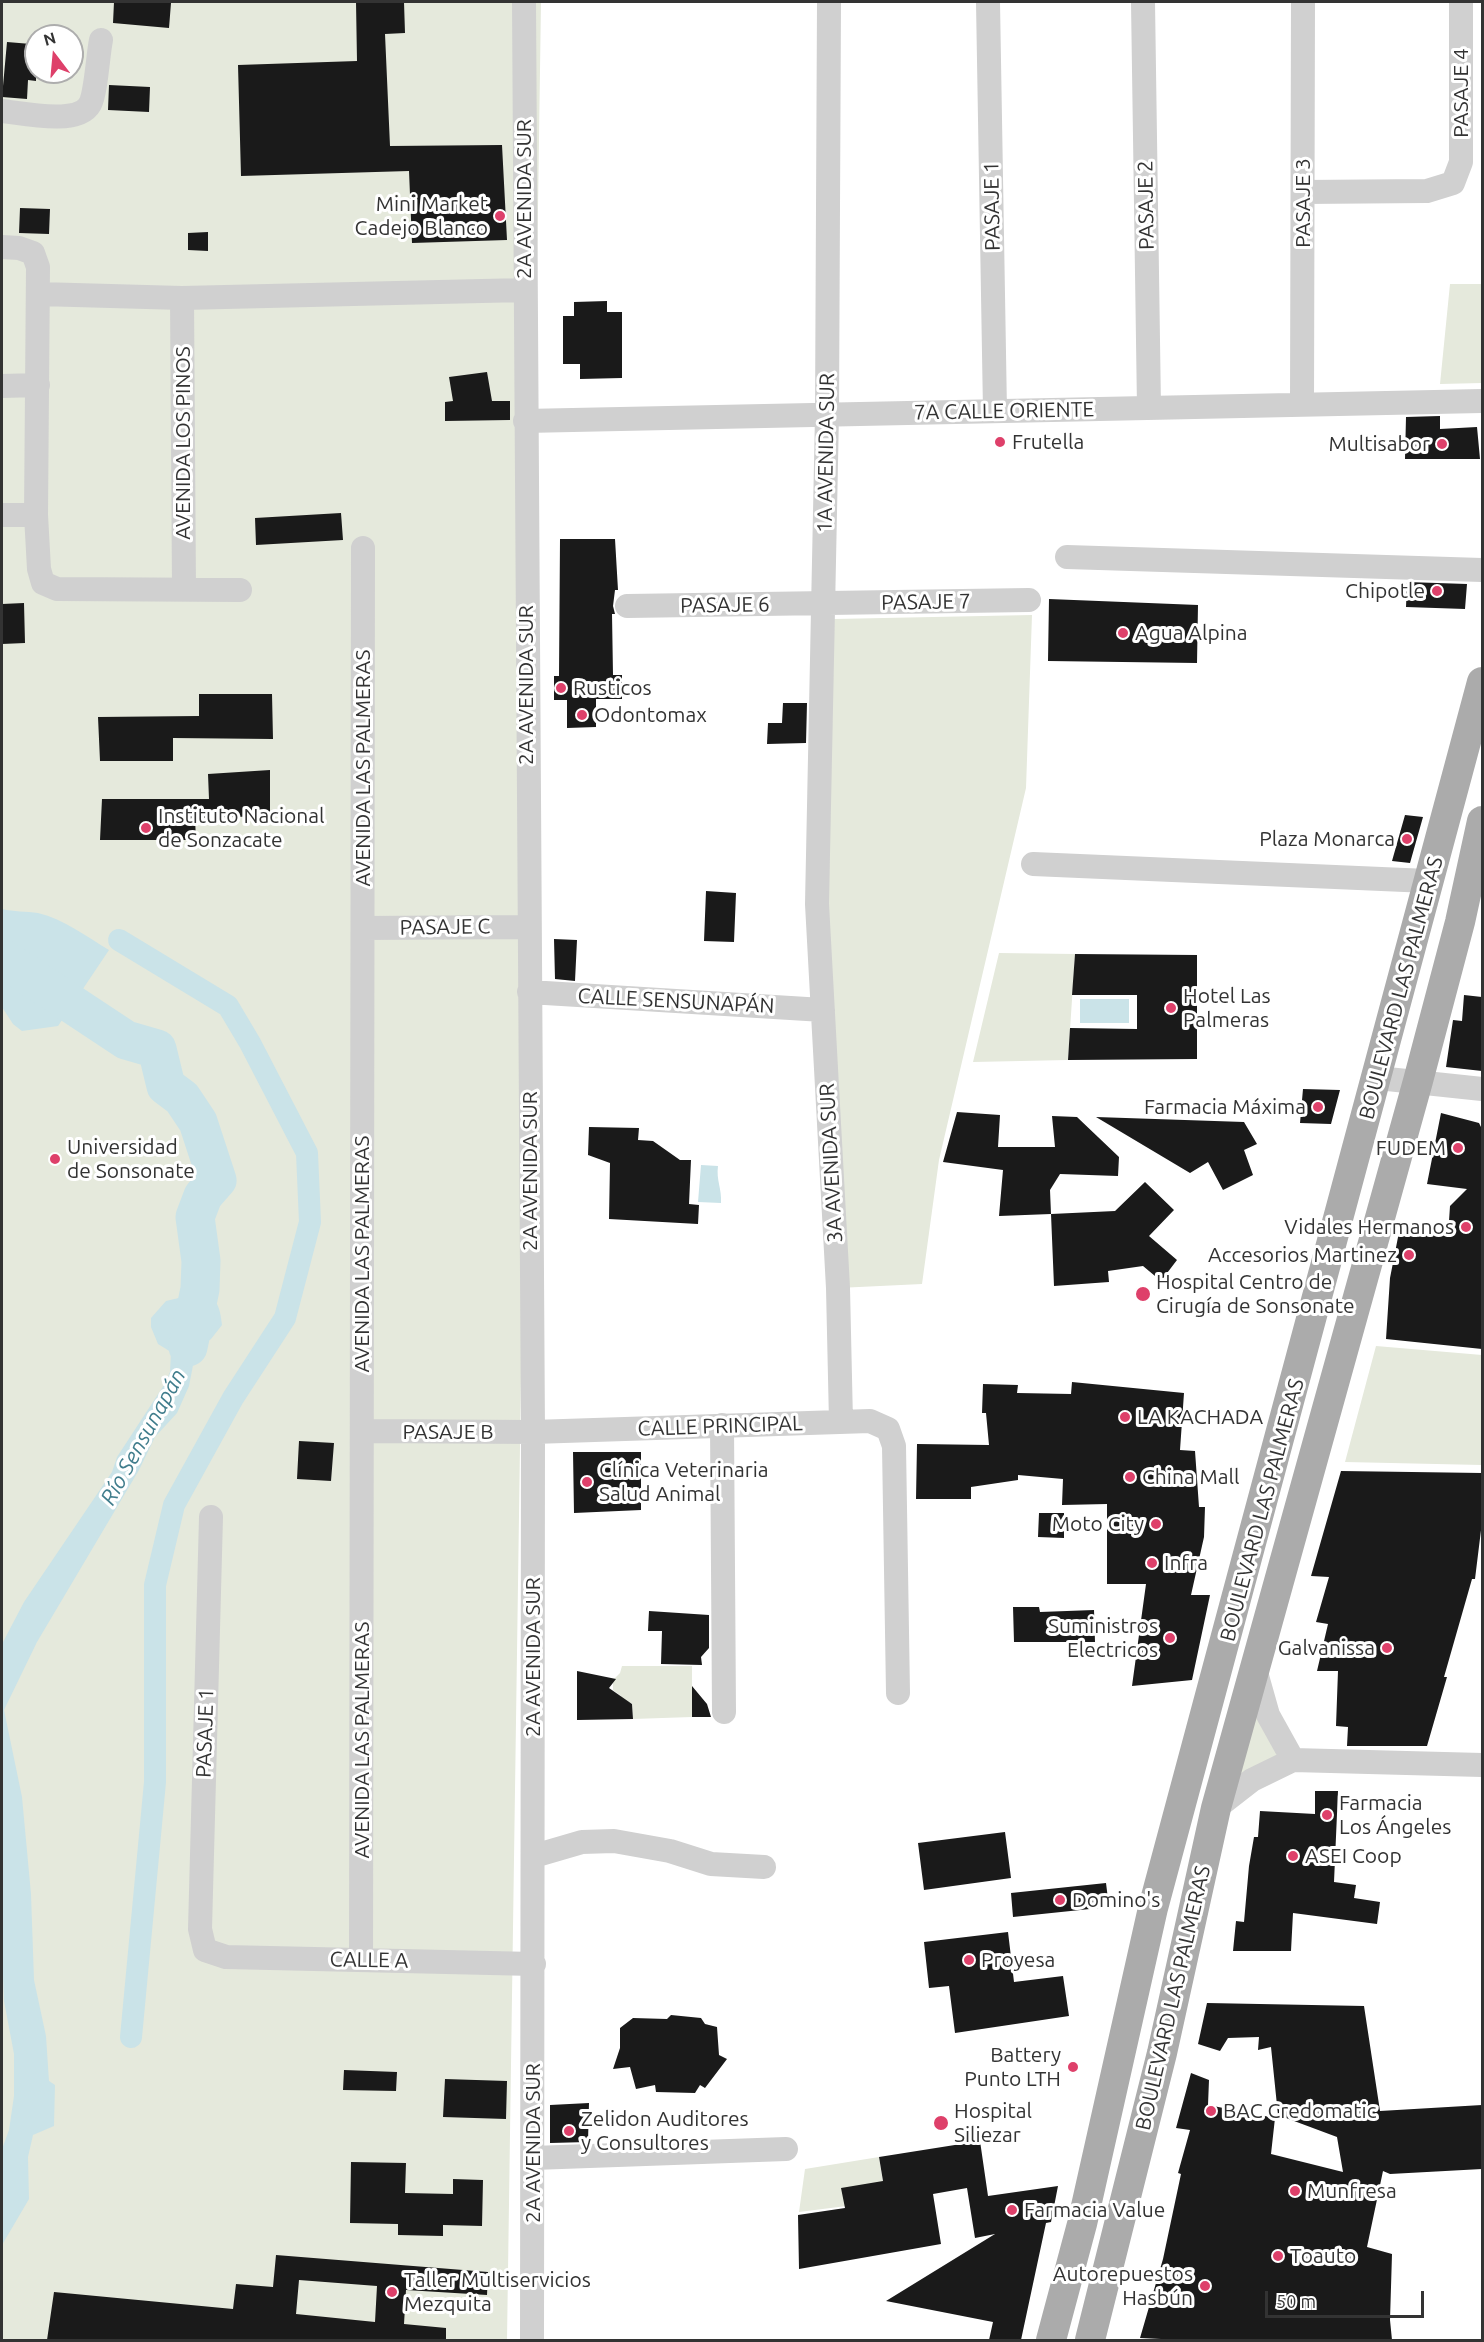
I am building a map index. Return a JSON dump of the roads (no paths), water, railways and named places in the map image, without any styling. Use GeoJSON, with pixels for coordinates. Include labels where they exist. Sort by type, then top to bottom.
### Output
{"type":"FeatureCollection","features":[{"type":"Feature","properties":{"kind":"main road","name":"BOULEVARD LAS PALMERAS"},"geometry":{"type":"LineString","coordinates":[[1051,2340],[1082,2224],[1153,1908],[1378,1078],[1482,682]]}},
{"type":"Feature","properties":{"kind":"main road","name":"BOULEVARD LAS PALMERAS"},"geometry":{"type":"LineString","coordinates":[[1090,2340],[1162,2053],[1216,1808],[1418,1081],[1460,922],[1482,822]]}},
{"type":"Feature","properties":{"kind":"street","name":"2A AVENIDA SUR"},"geometry":{"type":"LineString","coordinates":[[524,2],[528,927],[533,1432],[532,2340]]}},
{"type":"Feature","properties":{"kind":"street","name":"1A AVENIDA SUR"},"geometry":{"type":"LineString","coordinates":[[817,904],[827,414],[829,2]]}},
{"type":"Feature","properties":{"kind":"street","name":"PASAJE 1"},"geometry":{"type":"LineString","coordinates":[[988,2],[995,411]]}},
{"type":"Feature","properties":{"kind":"street","name":"PASAJE 2"},"geometry":{"type":"LineString","coordinates":[[1143,2],[1149,408]]}},
{"type":"Feature","properties":{"kind":"street","name":"PASAJE 3"},"geometry":{"type":"LineString","coordinates":[[1302,404],[1304,2]]}},
{"type":"Feature","properties":{"kind":"street","name":"PASAJE 4"},"geometry":{"type":"LineString","coordinates":[[1303,192],[1427,191],[1452,183],[1461,162],[1461,2]]}},
{"type":"Feature","properties":{"kind":"street"},"geometry":{"type":"LineString","coordinates":[[2,111],[60,117],[78,114],[90,104],[101,40]]}},
{"type":"Feature","properties":{"kind":"street"},"geometry":{"type":"LineString","coordinates":[[2,248],[19,248],[33,253],[38,267],[36,515],[39,569],[43,583],[57,589],[240,590]]}},
{"type":"Feature","properties":{"kind":"street"},"geometry":{"type":"LineString","coordinates":[[39,294],[182,298],[525,290]]}},
{"type":"Feature","properties":{"kind":"street","name":"AVENIDA LOS PINOS"},"geometry":{"type":"LineString","coordinates":[[182,298],[184,589]]}},
{"type":"Feature","properties":{"kind":"street"},"geometry":{"type":"LineString","coordinates":[[2,386],[38,385]]}},
{"type":"Feature","properties":{"kind":"street","name":"7A CALLE ORIENTE"},"geometry":{"type":"LineString","coordinates":[[525,421],[1482,401]]}},
{"type":"Feature","properties":{"kind":"street"},"geometry":{"type":"LineString","coordinates":[[2,515],[36,515]]}},
{"type":"Feature","properties":{"kind":"street","name":"AVENIDA LAS PALMERAS"},"geometry":{"type":"LineString","coordinates":[[361,1960],[363,548]]}},
{"type":"Feature","properties":{"kind":"street"},"geometry":{"type":"LineString","coordinates":[[1067,557],[1482,570]]}},
{"type":"Feature","properties":{"kind":"street","name":"PASAJE 7"},"geometry":{"type":"LineString","coordinates":[[823,604],[1029,600]]}},
{"type":"Feature","properties":{"kind":"street","name":"PASAJE 6"},"geometry":{"type":"LineString","coordinates":[[627,606],[823,604]]}},
{"type":"Feature","properties":{"kind":"street"},"geometry":{"type":"LineString","coordinates":[[1033,864],[1428,881]]}},
{"type":"Feature","properties":{"kind":"street","name":"3A AVENIDA SUR"},"geometry":{"type":"LineString","coordinates":[[817,904],[838,1288],[841,1422]]}},
{"type":"Feature","properties":{"kind":"street","name":"PASAJE C"},"geometry":{"type":"LineString","coordinates":[[363,928],[528,927]]}},
{"type":"Feature","properties":{"kind":"street","name":"CALLE SENSUNAPÁN"},"geometry":{"type":"LineString","coordinates":[[529,992],[822,1010]]}},
{"type":"Feature","properties":{"kind":"street"},"geometry":{"type":"LineString","coordinates":[[1378,1078],[1482,1089]]}},
{"type":"Feature","properties":{"kind":"street","name":"CALLE PRINCIPAL"},"geometry":{"type":"LineString","coordinates":[[533,1432],[870,1421],[888,1429],[894,1446],[898,1693]]}},
{"type":"Feature","properties":{"kind":"street"},"geometry":{"type":"LineString","coordinates":[[722,1425],[724,1712]]}},
{"type":"Feature","properties":{"kind":"street","name":"PASAJE B"},"geometry":{"type":"LineString","coordinates":[[362,1431],[533,1432]]}},
{"type":"Feature","properties":{"kind":"street","name":"PASAJE 1"},"geometry":{"type":"LineString","coordinates":[[205,1950],[200,1929],[210,1517]]}},
{"type":"Feature","properties":{"kind":"street"},"geometry":{"type":"LineString","coordinates":[[1255,1669],[1268,1715],[1293,1760]]}},
{"type":"Feature","properties":{"kind":"street"},"geometry":{"type":"LineString","coordinates":[[1216,1808],[1252,1780],[1293,1760],[1482,1765]]}},
{"type":"Feature","properties":{"kind":"street"},"geometry":{"type":"LineString","coordinates":[[534,1856],[582,1842],[614,1841],[670,1851],[711,1864],[764,1867]]}},
{"type":"Feature","properties":{"kind":"street","name":"CALLE A"},"geometry":{"type":"LineString","coordinates":[[205,1950],[226,1957],[534,1964]]}},
{"type":"Feature","properties":{"kind":"street"},"geometry":{"type":"LineString","coordinates":[[533,2158],[786,2150]]}},
{"type":"Feature","properties":{"kind":"water"},"geometry":{"type":"Polygon","coordinates":[[[2,909],[38,913],[57,919],[109,950],[58,1026],[22,1031],[13,1024],[2,1007],[2,909]]]}},
{"type":"Feature","properties":{"kind":"water"},"geometry":{"type":"Polygon","coordinates":[[[1080,999],[1129,999],[1129,1023],[1080,1023],[1080,999]]]}},
{"type":"Feature","properties":{"kind":"water"},"geometry":{"type":"Polygon","coordinates":[[[701,1165],[718,1166],[721,1203],[698,1202],[701,1165]]]}},
{"type":"Feature","properties":{"kind":"water"},"geometry":{"type":"Polygon","coordinates":[[[187,1296],[203,1296],[213,1300],[219,1309],[222,1325],[211,1339],[196,1350],[189,1386],[177,1413],[155,1437],[139,1470],[37,1642],[4,1710],[22,1797],[31,1894],[34,1980],[46,2036],[49,2081],[55,2085],[54,2126],[33,2135],[28,2157],[29,2199],[2,2245],[2,2149],[9,2130],[14,2096],[14,2054],[4,2001],[2,1952],[2,1644],[24,1602],[112,1472],[117,1457],[164,1385],[170,1372],[171,1352],[158,1344],[151,1327],[151,1318],[166,1301],[187,1296]]]}},
{"type":"Feature","properties":{"kind":"waterway"},"geometry":{"type":"LineString","coordinates":[[119,940],[228,1006],[250,1043],[307,1153],[310,1222],[285,1318],[233,1398],[174,1505],[155,1585],[155,1782],[131,2037]]}},
{"type":"Feature","properties":{"kind":"waterway","name":"Río Sensunapán"},"geometry":{"type":"LineString","coordinates":[[2,958],[126,1040],[157,1049],[166,1086],[182,1098],[198,1122],[217,1180],[203,1196],[195,1217],[201,1261],[200,1289],[188,1347]]}},
{"type":"Feature","properties":{"kind":"place","name":"Mini Market Cadejo Blanco"},"geometry":{"type":"Point","coordinates":[500,216]}},
{"type":"Feature","properties":{"kind":"place","name":"Frutella"},"geometry":{"type":"Point","coordinates":[1000,442]}},
{"type":"Feature","properties":{"kind":"place","name":"Multisabor"},"geometry":{"type":"Point","coordinates":[1442,444]}},
{"type":"Feature","properties":{"kind":"place","name":"Chipotle"},"geometry":{"type":"Point","coordinates":[1437,591]}},
{"type":"Feature","properties":{"kind":"place","name":"Agua Alpina"},"geometry":{"type":"Point","coordinates":[1123,633]}},
{"type":"Feature","properties":{"kind":"place","name":"Rusticos"},"geometry":{"type":"Point","coordinates":[561,688]}},
{"type":"Feature","properties":{"kind":"place","name":"Odontomax"},"geometry":{"type":"Point","coordinates":[582,715]}},
{"type":"Feature","properties":{"kind":"place","name":"Instituto Nacional de Sonzacate"},"geometry":{"type":"Point","coordinates":[146,828]}},
{"type":"Feature","properties":{"kind":"place","name":"Plaza Monarca"},"geometry":{"type":"Point","coordinates":[1407,839]}},
{"type":"Feature","properties":{"kind":"place","name":"Hotel Las Palmeras"},"geometry":{"type":"Point","coordinates":[1171,1008]}},
{"type":"Feature","properties":{"kind":"place","name":"Farmacia Máxima"},"geometry":{"type":"Point","coordinates":[1318,1107]}},
{"type":"Feature","properties":{"kind":"place","name":"FUDEM"},"geometry":{"type":"Point","coordinates":[1458,1148]}},
{"type":"Feature","properties":{"kind":"place","name":"Universidad de Sonsonate"},"geometry":{"type":"Point","coordinates":[55,1159]}},
{"type":"Feature","properties":{"kind":"place","name":"Vidales Hermanos"},"geometry":{"type":"Point","coordinates":[1466,1227]}},
{"type":"Feature","properties":{"kind":"place","name":"Accesorios Martinez"},"geometry":{"type":"Point","coordinates":[1409,1255]}},
{"type":"Feature","properties":{"kind":"place","name":"Hospital Centro de Cirugía de Sonsonate"},"geometry":{"type":"Point","coordinates":[1143,1294]}},
{"type":"Feature","properties":{"kind":"place","name":"LA KACHADA"},"geometry":{"type":"Point","coordinates":[1125,1417]}},
{"type":"Feature","properties":{"kind":"place","name":"China Mall"},"geometry":{"type":"Point","coordinates":[1130,1477]}},
{"type":"Feature","properties":{"kind":"place","name":"Clínica Veterinaria Salud Animal"},"geometry":{"type":"Point","coordinates":[587,1482]}},
{"type":"Feature","properties":{"kind":"place","name":"Moto City"},"geometry":{"type":"Point","coordinates":[1156,1524]}},
{"type":"Feature","properties":{"kind":"place","name":"Infra"},"geometry":{"type":"Point","coordinates":[1152,1563]}},
{"type":"Feature","properties":{"kind":"place","name":"Suministros Electricos"},"geometry":{"type":"Point","coordinates":[1170,1638]}},
{"type":"Feature","properties":{"kind":"place","name":"Galvanissa"},"geometry":{"type":"Point","coordinates":[1387,1648]}},
{"type":"Feature","properties":{"kind":"place","name":"Farmacia Los Ángeles"},"geometry":{"type":"Point","coordinates":[1327,1815]}},
{"type":"Feature","properties":{"kind":"place","name":"ASEI Coop"},"geometry":{"type":"Point","coordinates":[1293,1856]}},
{"type":"Feature","properties":{"kind":"place","name":"Domino's"},"geometry":{"type":"Point","coordinates":[1060,1900]}},
{"type":"Feature","properties":{"kind":"place","name":"Proyesa"},"geometry":{"type":"Point","coordinates":[969,1960]}},
{"type":"Feature","properties":{"kind":"place","name":"Battery Punto LTH"},"geometry":{"type":"Point","coordinates":[1073,2067]}},
{"type":"Feature","properties":{"kind":"place","name":"BAC Credomatic"},"geometry":{"type":"Point","coordinates":[1211,2111]}},
{"type":"Feature","properties":{"kind":"place","name":"Hospital Siliezar"},"geometry":{"type":"Point","coordinates":[941,2123]}},
{"type":"Feature","properties":{"kind":"place","name":"Zelidon Auditores y Consultores"},"geometry":{"type":"Point","coordinates":[569,2131]}},
{"type":"Feature","properties":{"kind":"place","name":"Munfresa"},"geometry":{"type":"Point","coordinates":[1295,2191]}},
{"type":"Feature","properties":{"kind":"place","name":"Farmacia Value"},"geometry":{"type":"Point","coordinates":[1012,2210]}},
{"type":"Feature","properties":{"kind":"place","name":"Toauto"},"geometry":{"type":"Point","coordinates":[1278,2256]}},
{"type":"Feature","properties":{"kind":"place","name":"Autorepuestos Hasbún"},"geometry":{"type":"Point","coordinates":[1205,2286]}},
{"type":"Feature","properties":{"kind":"place","name":"Taller Multiservicios Mezquita"},"geometry":{"type":"Point","coordinates":[392,2292]}}]}
